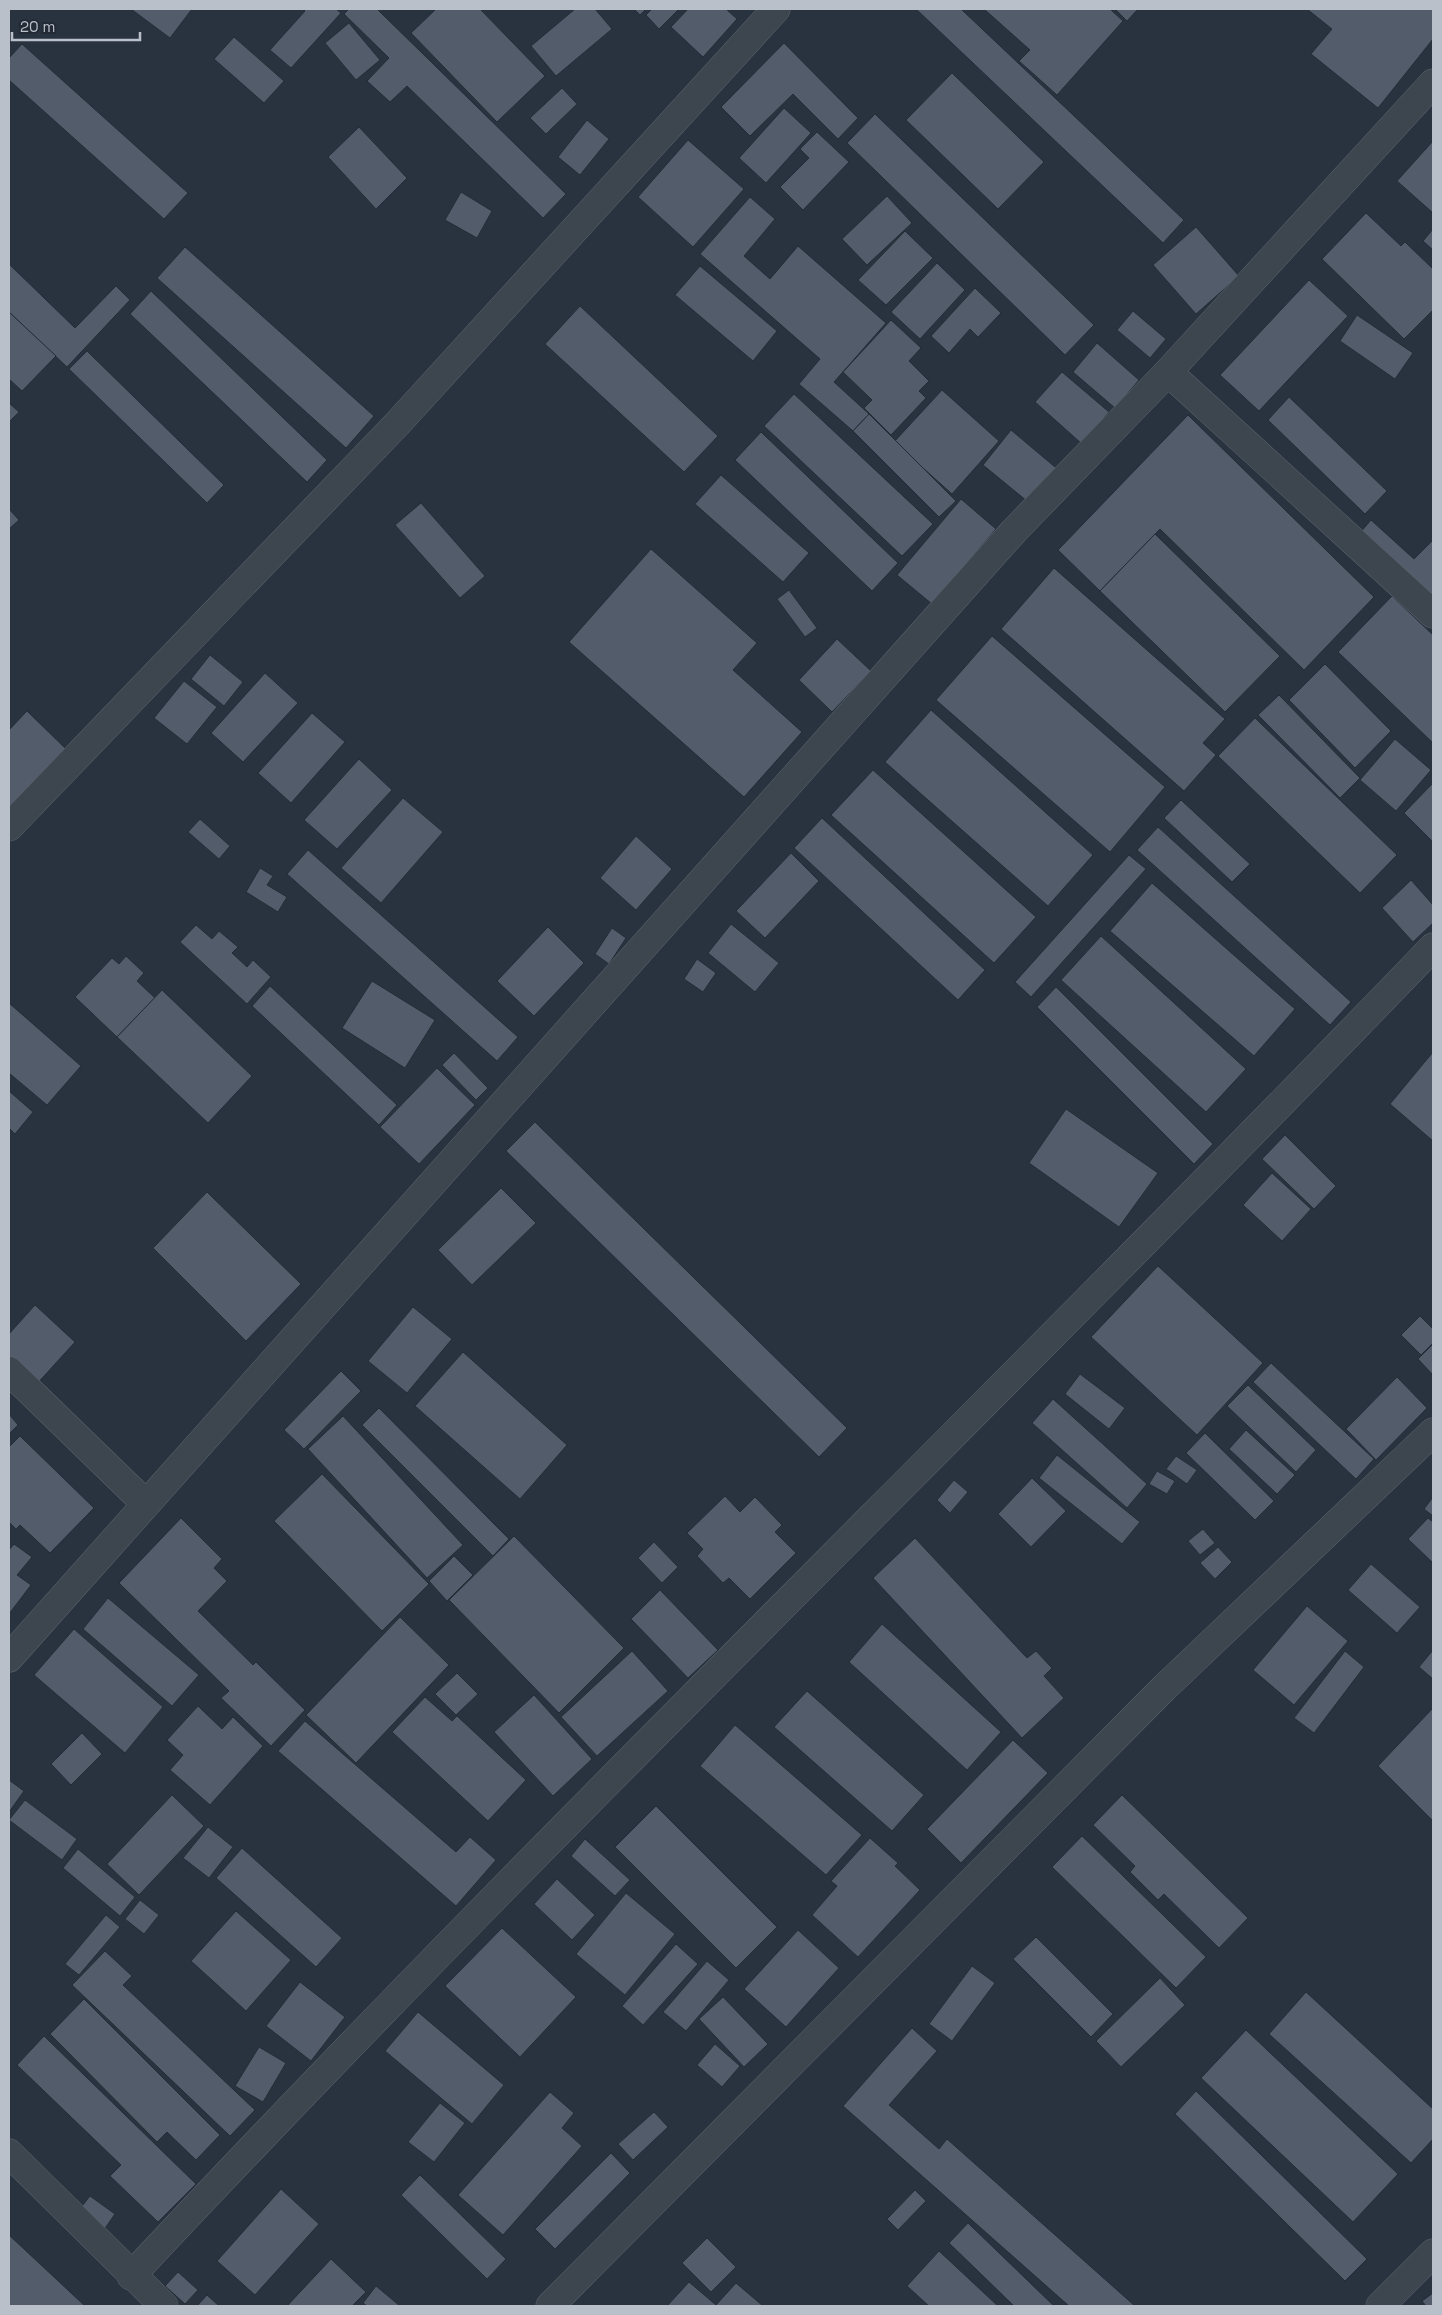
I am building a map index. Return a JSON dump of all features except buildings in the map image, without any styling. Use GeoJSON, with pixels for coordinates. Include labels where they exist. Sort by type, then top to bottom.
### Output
{"type":"FeatureCollection","features":[{"type":"Feature","properties":{"kind":"street"},"geometry":{"type":"LineString","coordinates":[[9,827],[397,424],[776,9]]}},
{"type":"Feature","properties":{"kind":"street"},"geometry":{"type":"LineString","coordinates":[[9,1658],[1014,531],[1168,372],[1433,83]]}},
{"type":"Feature","properties":{"kind":"street"},"geometry":{"type":"LineString","coordinates":[[1168,372],[1433,614]]}},
{"type":"Feature","properties":{"kind":"street"},"geometry":{"type":"LineString","coordinates":[[131,2276],[485,1906],[1260,1127],[1433,947]]}},
{"type":"Feature","properties":{"kind":"street"},"geometry":{"type":"LineString","coordinates":[[9,1371],[146,1504]]}},
{"type":"Feature","properties":{"kind":"street"},"geometry":{"type":"LineString","coordinates":[[550,2306],[1164,1688],[1433,1432]]}},
{"type":"Feature","properties":{"kind":"street"},"geometry":{"type":"LineString","coordinates":[[9,2153],[131,2276],[164,2306]]}},
{"type":"Feature","properties":{"kind":"street"},"geometry":{"type":"LineString","coordinates":[[1380,2306],[1433,2253]]}}]}
